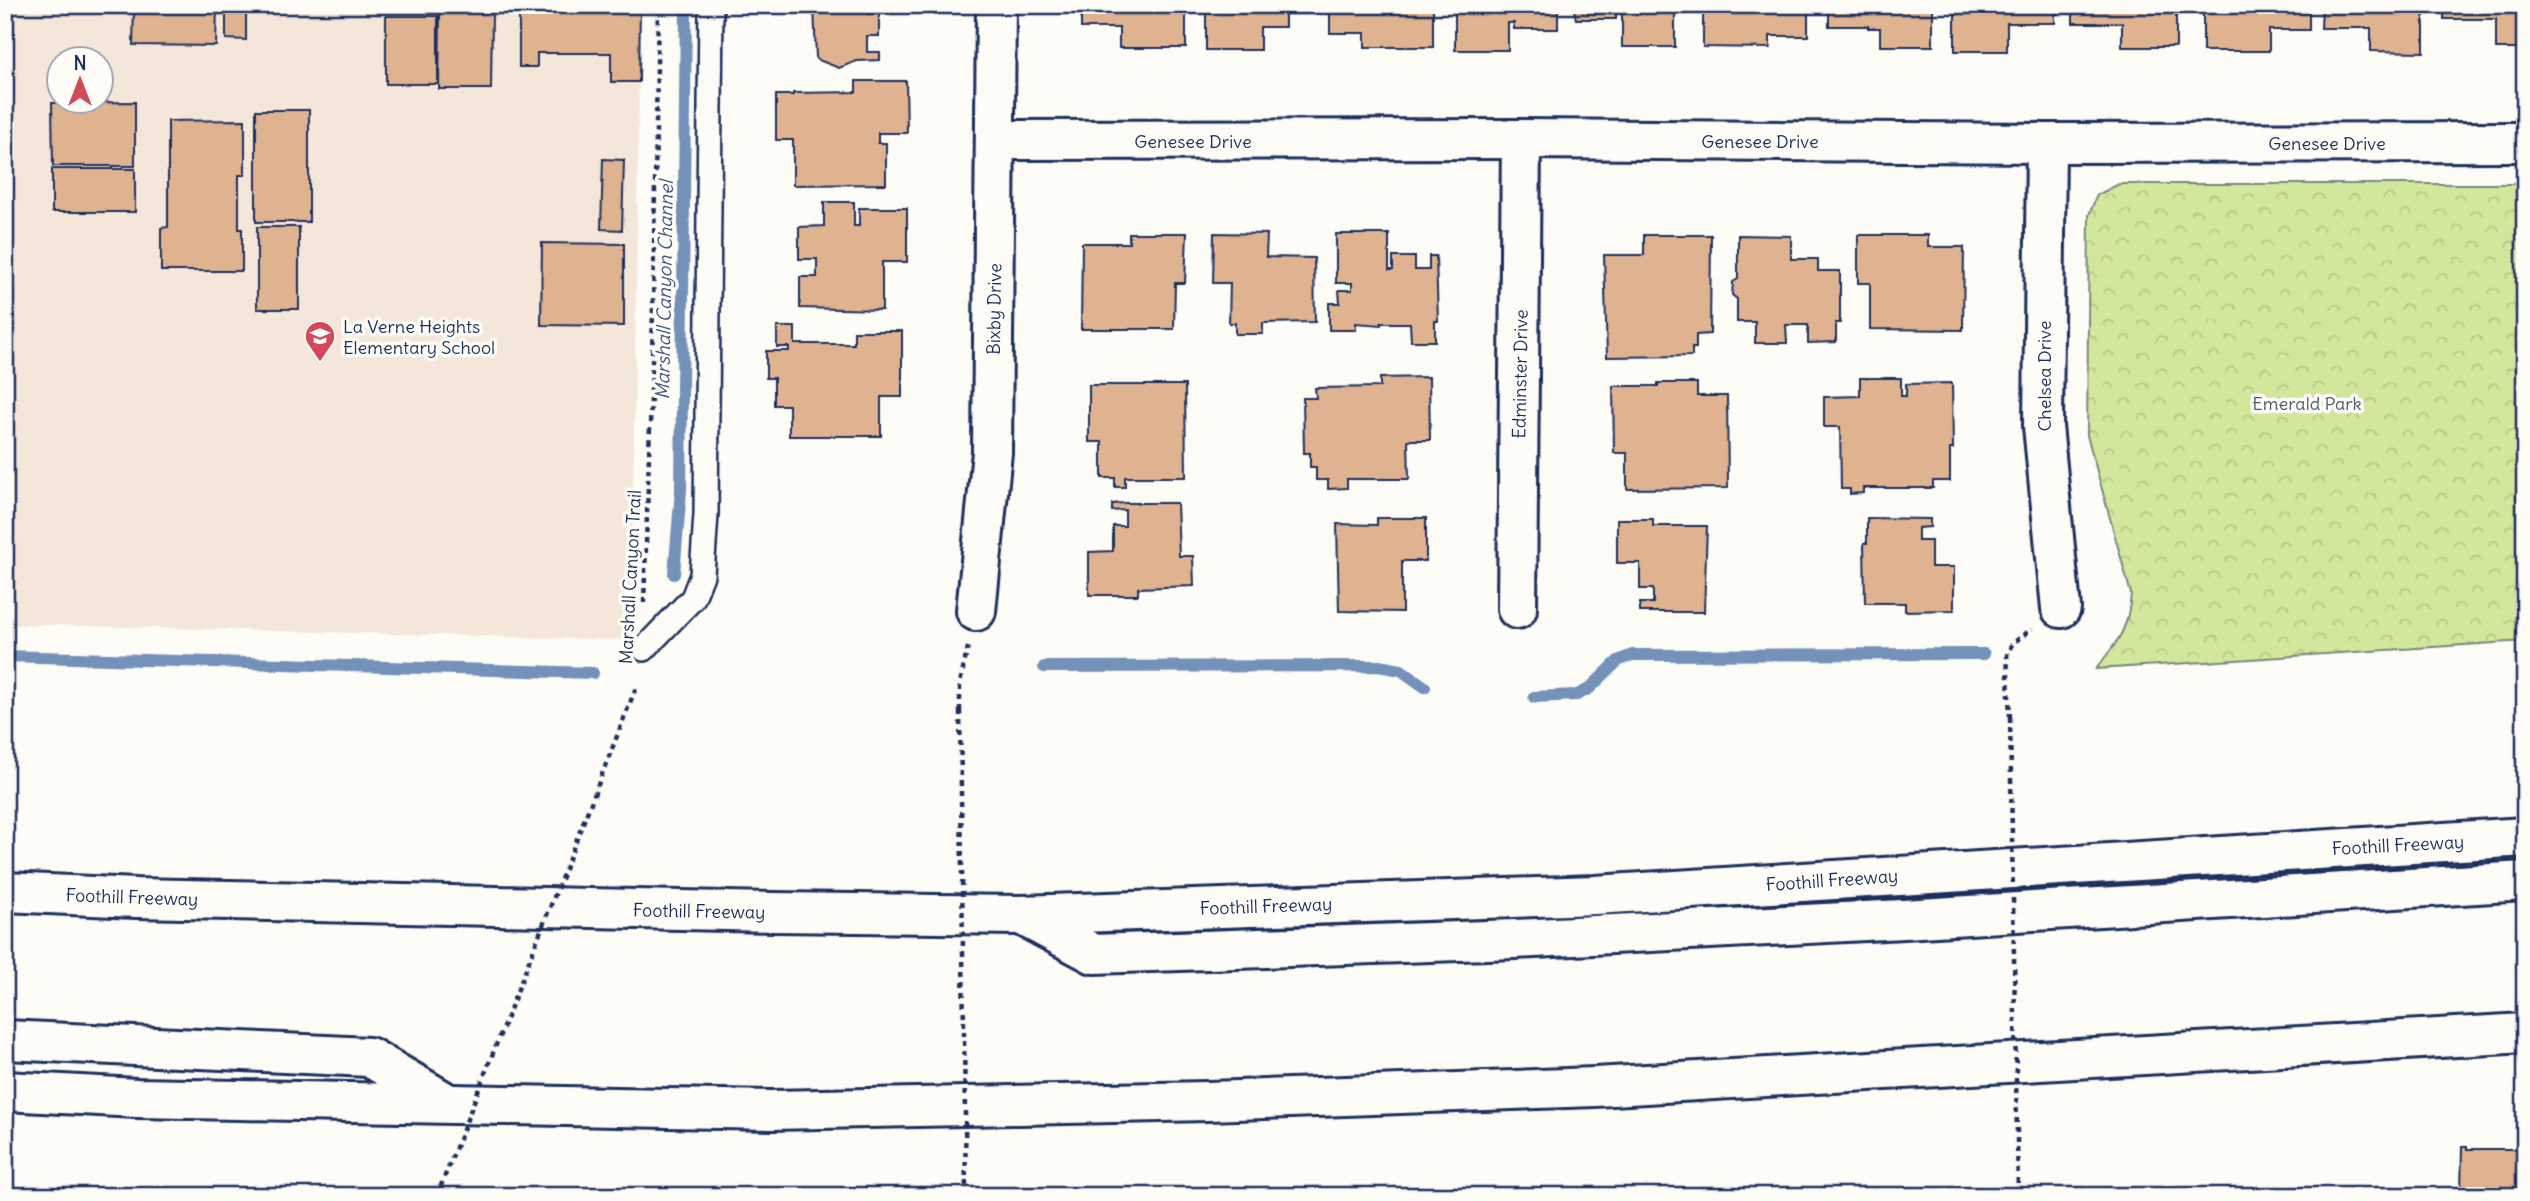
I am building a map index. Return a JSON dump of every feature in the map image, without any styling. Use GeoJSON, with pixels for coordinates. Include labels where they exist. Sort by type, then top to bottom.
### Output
{"type":"FeatureCollection","features":[{"type":"Feature","properties":{"kind":"main road","name":"Bixby Drive"},"geometry":{"type":"LineString","coordinates":[[976,611],[992,452],[996,5]]}},
{"type":"Feature","properties":{"kind":"main road","name":"Edminster Drive"},"geometry":{"type":"LineString","coordinates":[[1517,609],[1521,139]]}},
{"type":"Feature","properties":{"kind":"main road","name":"Genesee Drive"},"geometry":{"type":"LineString","coordinates":[[996,140],[2525,142]]}},
{"type":"Feature","properties":{"kind":"main road","name":"Chelsea Drive"},"geometry":{"type":"LineString","coordinates":[[2046,143],[2043,426],[2061,608]]}},
{"type":"Feature","properties":{"kind":"main road","name":"Foothill Freeway"},"geometry":{"type":"LineString","coordinates":[[5,892],[177,899],[1021,915],[1595,895],[2525,837]]}},
{"type":"Feature","properties":{"kind":"main road"},"geometry":{"type":"LineString","coordinates":[[1021,915],[1094,954],[1515,939],[1793,925],[2525,881]]}},
{"type":"Feature","properties":{"kind":"main road"},"geometry":{"type":"LineString","coordinates":[[5,1091],[137,1098],[772,1110],[1208,1101],[1609,1086],[2525,1033]]}},
{"type":"Feature","properties":{"kind":"main road"},"geometry":{"type":"LineString","coordinates":[[5,1040],[369,1057],[449,1104]]}},
{"type":"Feature","properties":{"kind":"lane"},"geometry":{"type":"LineString","coordinates":[[644,649],[693,598],[702,575],[706,514],[711,5]]}},
{"type":"Feature","properties":{"kind":"path","name":"Marshall Canyon Trail"},"geometry":{"type":"LineString","coordinates":[[437,1196],[636,685],[644,649],[658,5]]}},
{"type":"Feature","properties":{"kind":"path"},"geometry":{"type":"LineString","coordinates":[[2018,1196],[2007,653],[2013,643],[2061,608]]}},
{"type":"Feature","properties":{"kind":"path"},"geometry":{"type":"LineString","coordinates":[[966,1196],[960,683],[976,611]]}},
{"type":"Feature","properties":{"kind":"shaded area","name":"La Verne Heights Elementary School"},"geometry":{"type":"Polygon","coordinates":[[[5,5],[640,5],[631,640],[5,624],[5,5]]]}},
{"type":"Feature","properties":{"kind":"green space","name":"Emerald Park"},"geometry":{"type":"Polygon","coordinates":[[[2119,184],[2525,184],[2525,641],[2096,669],[2121,635],[2131,594],[2087,435],[2089,215],[2097,195],[2119,184]]]}},
{"type":"Feature","properties":{"kind":"building"},"geometry":{"type":"Polygon","coordinates":[[[134,5],[217,5],[216,46],[133,45],[134,5]]]}},
{"type":"Feature","properties":{"kind":"building"},"geometry":{"type":"Polygon","coordinates":[[[226,5],[246,5],[246,40],[226,39],[226,5]]]}},
{"type":"Feature","properties":{"kind":"building"},"geometry":{"type":"Polygon","coordinates":[[[519,5],[640,5],[639,82],[611,82],[611,53],[537,53],[537,67],[519,67],[519,5]]]}},
{"type":"Feature","properties":{"kind":"building"},"geometry":{"type":"Polygon","coordinates":[[[814,5],[903,5],[903,9],[868,11],[868,14],[879,14],[879,36],[867,36],[867,52],[880,52],[880,60],[857,61],[839,68],[816,59],[814,5]]]}},
{"type":"Feature","properties":{"kind":"building"},"geometry":{"type":"Polygon","coordinates":[[[1081,5],[1186,5],[1186,48],[1119,48],[1119,28],[1081,28],[1081,5]]]}},
{"type":"Feature","properties":{"kind":"building"},"geometry":{"type":"Polygon","coordinates":[[[1206,5],[1308,5],[1308,14],[1285,14],[1285,27],[1260,27],[1260,50],[1206,50],[1206,5]]]}},
{"type":"Feature","properties":{"kind":"building"},"geometry":{"type":"Polygon","coordinates":[[[1330,5],[1433,5],[1433,47],[1365,47],[1365,33],[1330,33],[1330,5]]]}},
{"type":"Feature","properties":{"kind":"building"},"geometry":{"type":"Polygon","coordinates":[[[1455,5],[1558,5],[1558,29],[1514,29],[1514,23],[1508,23],[1508,50],[1455,50],[1455,5]]]}},
{"type":"Feature","properties":{"kind":"building"},"geometry":{"type":"Polygon","coordinates":[[[1573,5],[1675,5],[1675,47],[1622,47],[1622,11],[1616,11],[1616,19],[1576,19],[1573,5]]]}},
{"type":"Feature","properties":{"kind":"building"},"geometry":{"type":"Polygon","coordinates":[[[1703,5],[1808,5],[1808,36],[1770,36],[1770,48],[1703,47],[1703,5]]]}},
{"type":"Feature","properties":{"kind":"building"},"geometry":{"type":"Polygon","coordinates":[[[1829,5],[1933,5],[1933,46],[1880,46],[1880,28],[1829,26],[1829,5]]]}},
{"type":"Feature","properties":{"kind":"building"},"geometry":{"type":"Polygon","coordinates":[[[1955,5],[2057,5],[2057,14],[2055,23],[2007,23],[2007,51],[1955,51],[1955,5]]]}},
{"type":"Feature","properties":{"kind":"building"},"geometry":{"type":"Polygon","coordinates":[[[2073,5],[2176,5],[2176,47],[2122,47],[2122,23],[2073,23],[2073,5]]]}},
{"type":"Feature","properties":{"kind":"building"},"geometry":{"type":"Polygon","coordinates":[[[2203,5],[2309,5],[2309,30],[2269,30],[2269,51],[2203,51],[2203,5]]]}},
{"type":"Feature","properties":{"kind":"building"},"geometry":{"type":"Polygon","coordinates":[[[2322,5],[2424,5],[2424,52],[2371,51],[2371,28],[2321,28],[2322,5]]]}},
{"type":"Feature","properties":{"kind":"building"},"geometry":{"type":"Polygon","coordinates":[[[2444,5],[2525,5],[2525,49],[2496,49],[2496,19],[2444,19],[2444,5]]]}},
{"type":"Feature","properties":{"kind":"building"},"geometry":{"type":"Polygon","coordinates":[[[440,12],[492,12],[491,89],[439,89],[440,12]]]}},
{"type":"Feature","properties":{"kind":"building"},"geometry":{"type":"Polygon","coordinates":[[[386,16],[438,16],[438,84],[386,84],[386,16]]]}},
{"type":"Feature","properties":{"kind":"building"},"geometry":{"type":"Polygon","coordinates":[[[856,81],[906,81],[907,133],[878,133],[878,143],[886,143],[886,184],[793,185],[793,140],[776,140],[776,95],[856,92],[856,81]]]}},
{"type":"Feature","properties":{"kind":"building"},"geometry":{"type":"Polygon","coordinates":[[[116,102],[135,102],[135,166],[53,166],[52,116],[116,116],[116,102]]]}},
{"type":"Feature","properties":{"kind":"building"},"geometry":{"type":"Polygon","coordinates":[[[256,110],[309,110],[309,222],[256,222],[256,110]]]}},
{"type":"Feature","properties":{"kind":"building"},"geometry":{"type":"Polygon","coordinates":[[[245,120],[245,175],[239,175],[242,271],[161,271],[161,228],[168,227],[168,121],[245,120]]]}},
{"type":"Feature","properties":{"kind":"building"},"geometry":{"type":"Polygon","coordinates":[[[603,159],[624,160],[622,230],[601,229],[603,159]]]}},
{"type":"Feature","properties":{"kind":"building"},"geometry":{"type":"Polygon","coordinates":[[[52,169],[135,169],[135,212],[52,212],[52,169]]]}},
{"type":"Feature","properties":{"kind":"building"},"geometry":{"type":"Polygon","coordinates":[[[824,202],[854,202],[854,226],[859,226],[859,208],[907,208],[907,262],[882,262],[882,310],[800,308],[800,277],[817,277],[817,259],[799,259],[799,227],[824,226],[824,202]]]}},
{"type":"Feature","properties":{"kind":"building"},"geometry":{"type":"Polygon","coordinates":[[[257,227],[299,227],[299,309],[257,309],[257,227]]]}},
{"type":"Feature","properties":{"kind":"building"},"geometry":{"type":"Polygon","coordinates":[[[1129,233],[1187,233],[1185,283],[1175,283],[1174,329],[1081,329],[1082,243],[1129,243],[1129,233]]]}},
{"type":"Feature","properties":{"kind":"building"},"geometry":{"type":"Polygon","coordinates":[[[1214,233],[1267,234],[1266,257],[1314,258],[1315,322],[1263,323],[1263,334],[1235,334],[1235,323],[1229,323],[1230,283],[1213,283],[1214,233]]]}},
{"type":"Feature","properties":{"kind":"building"},"geometry":{"type":"Polygon","coordinates":[[[1336,234],[1389,234],[1389,270],[1393,270],[1393,257],[1415,257],[1415,270],[1429,270],[1429,256],[1436,256],[1438,321],[1435,321],[1435,341],[1411,341],[1410,323],[1356,323],[1356,330],[1329,330],[1329,303],[1340,303],[1339,290],[1352,290],[1352,283],[1336,283],[1336,234]]]}},
{"type":"Feature","properties":{"kind":"building"},"geometry":{"type":"Polygon","coordinates":[[[1644,235],[1711,235],[1710,334],[1696,335],[1696,348],[1692,348],[1692,356],[1607,357],[1604,255],[1644,255],[1644,235]]]}},
{"type":"Feature","properties":{"kind":"building"},"geometry":{"type":"Polygon","coordinates":[[[1738,235],[1791,236],[1791,259],[1818,259],[1818,271],[1840,271],[1840,323],[1836,323],[1836,342],[1808,343],[1808,325],[1786,325],[1787,343],[1755,343],[1755,322],[1737,322],[1737,299],[1732,295],[1733,282],[1738,279],[1738,235]]]}},
{"type":"Feature","properties":{"kind":"building"},"geometry":{"type":"Polygon","coordinates":[[[1858,235],[1928,235],[1928,247],[1964,247],[1963,330],[1870,329],[1870,283],[1858,283],[1858,235]]]}},
{"type":"Feature","properties":{"kind":"building"},"geometry":{"type":"Polygon","coordinates":[[[542,243],[624,244],[624,326],[541,325],[542,243]]]}},
{"type":"Feature","properties":{"kind":"building"},"geometry":{"type":"Polygon","coordinates":[[[777,327],[795,327],[795,344],[854,344],[854,331],[902,331],[902,397],[881,397],[881,436],[789,436],[789,405],[774,405],[774,378],[766,378],[766,351],[789,351],[789,347],[777,347],[777,327]]]}},
{"type":"Feature","properties":{"kind":"building"},"geometry":{"type":"Polygon","coordinates":[[[1429,377],[1430,440],[1408,440],[1409,479],[1347,479],[1347,488],[1328,489],[1328,480],[1316,480],[1316,467],[1310,467],[1310,453],[1304,453],[1303,398],[1316,398],[1315,388],[1380,387],[1380,378],[1429,377]]]}},
{"type":"Feature","properties":{"kind":"building"},"geometry":{"type":"Polygon","coordinates":[[[1860,378],[1901,378],[1901,396],[1906,396],[1906,384],[1952,383],[1953,449],[1950,449],[1950,481],[1933,481],[1933,488],[1863,488],[1863,493],[1850,494],[1850,489],[1841,489],[1840,427],[1824,427],[1824,397],[1860,396],[1860,378]]]}},
{"type":"Feature","properties":{"kind":"building"},"geometry":{"type":"Polygon","coordinates":[[[1658,383],[1697,383],[1697,396],[1727,396],[1728,488],[1627,489],[1627,453],[1614,453],[1613,386],[1658,386],[1658,383]]]}},
{"type":"Feature","properties":{"kind":"building"},"geometry":{"type":"Polygon","coordinates":[[[1089,385],[1185,385],[1186,477],[1125,477],[1125,487],[1115,487],[1115,478],[1102,478],[1102,442],[1089,442],[1089,385]]]}},
{"type":"Feature","properties":{"kind":"building"},"geometry":{"type":"Polygon","coordinates":[[[1177,503],[1179,556],[1193,556],[1194,586],[1138,588],[1138,595],[1089,595],[1089,552],[1113,551],[1113,526],[1125,526],[1125,510],[1112,511],[1112,504],[1177,503]]]}},
{"type":"Feature","properties":{"kind":"building"},"geometry":{"type":"Polygon","coordinates":[[[1377,518],[1426,518],[1426,561],[1402,561],[1402,612],[1339,611],[1337,524],[1377,525],[1377,518]]]}},
{"type":"Feature","properties":{"kind":"building"},"geometry":{"type":"Polygon","coordinates":[[[1867,518],[1930,519],[1930,527],[1918,528],[1918,541],[1931,541],[1931,567],[1954,567],[1954,610],[1905,611],[1905,603],[1865,603],[1864,543],[1867,543],[1867,518]]]}},
{"type":"Feature","properties":{"kind":"building"},"geometry":{"type":"Polygon","coordinates":[[[1617,519],[1653,519],[1653,526],[1707,526],[1704,612],[1640,612],[1640,603],[1653,603],[1653,589],[1640,589],[1640,563],[1617,563],[1617,519]]]}},
{"type":"Feature","properties":{"kind":"building"},"geometry":{"type":"Polygon","coordinates":[[[2462,1146],[2467,1146],[2467,1149],[2525,1149],[2525,1196],[2444,1196],[2444,1193],[2461,1193],[2462,1146]]]}},
{"type":"Feature","properties":{"kind":"waterway","name":"Marshall Canyon Channel"},"geometry":{"type":"LineString","coordinates":[[674,574],[681,490],[686,5]]}},
{"type":"Feature","properties":{"kind":"waterway"},"geometry":{"type":"LineString","coordinates":[[1534,697],[1577,695],[1589,689],[1618,661],[1632,655],[1984,654]]}},
{"type":"Feature","properties":{"kind":"waterway"},"geometry":{"type":"LineString","coordinates":[[5,656],[593,673]]}},
{"type":"Feature","properties":{"kind":"waterway"},"geometry":{"type":"LineString","coordinates":[[1044,667],[1379,666],[1401,670],[1425,687]]}},
{"type":"Feature","properties":{"kind":"place","name":"La Verne Heights Elementary School"},"geometry":{"type":"Point","coordinates":[320,363]}}]}
